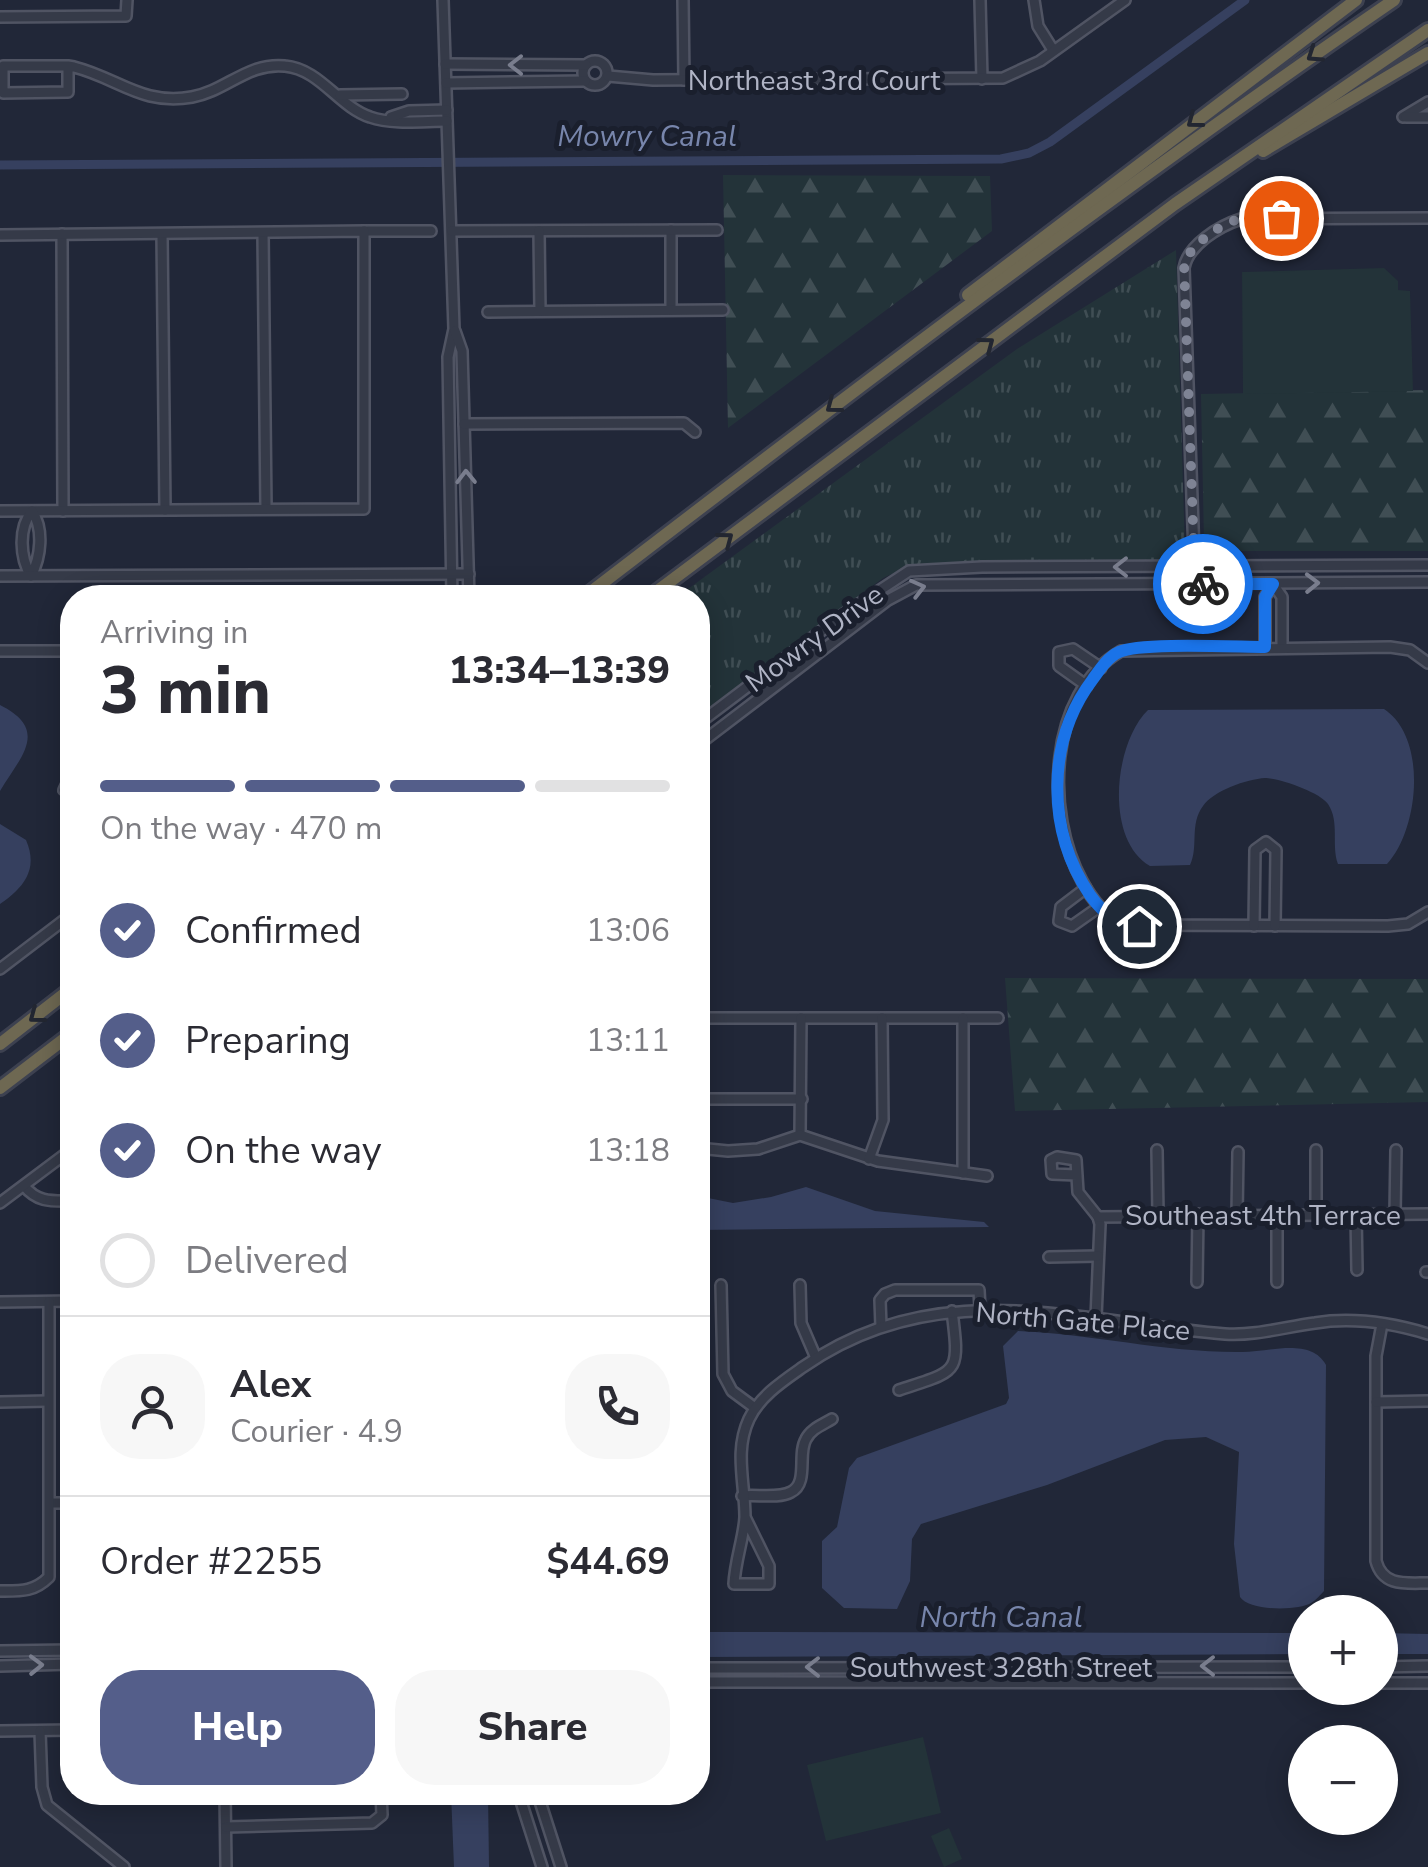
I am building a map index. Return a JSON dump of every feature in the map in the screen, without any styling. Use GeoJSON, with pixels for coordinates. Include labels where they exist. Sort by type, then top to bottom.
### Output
{"type":"FeatureCollection","features":[{"type":"Feature","properties":{"kind":"highway"},"geometry":{"type":"LineString","coordinates":[[910,347],[938,318],[1016,257],[1356,0]]}},
{"type":"Feature","properties":{"kind":"highway"},"geometry":{"type":"LineString","coordinates":[[600,585],[910,347],[1266,87],[1394,0]]}},
{"type":"Feature","properties":{"kind":"highway"},"geometry":{"type":"LineString","coordinates":[[665,585],[1174,204],[1428,30]]}},
{"type":"Feature","properties":{"kind":"highway"},"geometry":{"type":"LineString","coordinates":[[1174,204],[1428,52]]}},
{"type":"Feature","properties":{"kind":"highway"},"geometry":{"type":"LineString","coordinates":[[0,1044],[60,997]]}},
{"type":"Feature","properties":{"kind":"highway"},"geometry":{"type":"LineString","coordinates":[[0,1088],[60,1042]]}},
{"type":"Feature","properties":{"kind":"street"},"geometry":{"type":"LineString","coordinates":[[0,17],[126,16],[127,0]]}},
{"type":"Feature","properties":{"kind":"street"},"geometry":{"type":"LineString","coordinates":[[442,0],[454,329],[448,357],[452,585]]}},
{"type":"Feature","properties":{"kind":"street"},"geometry":{"type":"LineString","coordinates":[[683,0],[684,80]]}},
{"type":"Feature","properties":{"kind":"street"},"geometry":{"type":"LineString","coordinates":[[980,0],[982,80]]}},
{"type":"Feature","properties":{"kind":"street"},"geometry":{"type":"LineString","coordinates":[[1034,0],[1038,26],[1053,50],[1125,0]]}},
{"type":"Feature","properties":{"kind":"street","name":"Northeast 3rd Court"},"geometry":{"type":"LineString","coordinates":[[608,76],[684,80],[982,80],[1019,72],[1053,50]]}},
{"type":"Feature","properties":{"kind":"street"},"geometry":{"type":"LineString","coordinates":[[445,64],[601,62],[608,76],[599,85],[591,85],[585,80],[586,65]]}},
{"type":"Feature","properties":{"kind":"street"},"geometry":{"type":"LineString","coordinates":[[68,66],[68,92],[3,93],[3,66],[68,66],[142,96],[182,98],[200,94],[259,66],[284,66],[302,70],[367,116],[384,119],[408,111],[447,116]]}},
{"type":"Feature","properties":{"kind":"street"},"geometry":{"type":"LineString","coordinates":[[446,83],[585,80]]}},
{"type":"Feature","properties":{"kind":"street"},"geometry":{"type":"LineString","coordinates":[[338,95],[402,94]]}},
{"type":"Feature","properties":{"kind":"street"},"geometry":{"type":"LineString","coordinates":[[1428,102],[1403,118],[1428,118]]}},
{"type":"Feature","properties":{"kind":"street"},"geometry":{"type":"LineString","coordinates":[[1195,584],[1184,268],[1188,254],[1240,219],[1428,218]]}},
{"type":"Feature","properties":{"kind":"street"},"geometry":{"type":"LineString","coordinates":[[539,230],[540,311]]}},
{"type":"Feature","properties":{"kind":"street"},"geometry":{"type":"LineString","coordinates":[[671,230],[671,310]]}},
{"type":"Feature","properties":{"kind":"street"},"geometry":{"type":"LineString","coordinates":[[452,231],[717,230]]}},
{"type":"Feature","properties":{"kind":"street"},"geometry":{"type":"LineString","coordinates":[[0,511],[364,509],[364,231]]}},
{"type":"Feature","properties":{"kind":"street"},"geometry":{"type":"LineString","coordinates":[[0,235],[431,231]]}},
{"type":"Feature","properties":{"kind":"street"},"geometry":{"type":"LineString","coordinates":[[263,233],[266,509]]}},
{"type":"Feature","properties":{"kind":"street"},"geometry":{"type":"LineString","coordinates":[[62,234],[64,510]]}},
{"type":"Feature","properties":{"kind":"street"},"geometry":{"type":"LineString","coordinates":[[162,234],[165,510]]}},
{"type":"Feature","properties":{"kind":"street"},"geometry":{"type":"LineString","coordinates":[[488,312],[724,310]]}},
{"type":"Feature","properties":{"kind":"street"},"geometry":{"type":"LineString","coordinates":[[454,329],[462,351],[469,585]]}},
{"type":"Feature","properties":{"kind":"street"},"geometry":{"type":"LineString","coordinates":[[464,424],[684,423],[695,432]]}},
{"type":"Feature","properties":{"kind":"street"},"geometry":{"type":"LineString","coordinates":[[31,576],[23,562],[23,543],[24,520],[32,511]]}},
{"type":"Feature","properties":{"kind":"street"},"geometry":{"type":"LineString","coordinates":[[31,576],[38,562],[38,521],[32,511]]}},
{"type":"Feature","properties":{"kind":"street"},"geometry":{"type":"LineString","coordinates":[[23,543],[38,543]]}},
{"type":"Feature","properties":{"kind":"street"},"geometry":{"type":"LineString","coordinates":[[1265,647],[1265,597],[1273,584],[1274,565]]}},
{"type":"Feature","properties":{"kind":"street","name":"Mowry Drive"},"geometry":{"type":"LineString","coordinates":[[710,715],[878,589],[908,572],[937,568],[1428,565]]}},
{"type":"Feature","properties":{"kind":"street"},"geometry":{"type":"LineString","coordinates":[[0,576],[469,574]]}},
{"type":"Feature","properties":{"kind":"street"},"geometry":{"type":"LineString","coordinates":[[710,736],[888,600],[916,585],[1428,582]]}},
{"type":"Feature","properties":{"kind":"street"},"geometry":{"type":"LineString","coordinates":[[1273,584],[1282,597],[1282,647]]}},
{"type":"Feature","properties":{"kind":"street"},"geometry":{"type":"LineString","coordinates":[[1265,618],[1282,618]]}},
{"type":"Feature","properties":{"kind":"street"},"geometry":{"type":"LineString","coordinates":[[1428,663],[1415,652],[1394,648],[1128,649],[1116,654],[1089,683],[1064,736],[1057,794],[1066,846],[1086,888],[1116,921],[1132,926],[1400,926],[1428,912]]}},
{"type":"Feature","properties":{"kind":"street"},"geometry":{"type":"LineString","coordinates":[[1089,683],[1058,666],[1059,652],[1073,649],[1101,668]]}},
{"type":"Feature","properties":{"kind":"street"},"geometry":{"type":"LineString","coordinates":[[0,651],[60,651]]}},
{"type":"Feature","properties":{"kind":"street"},"geometry":{"type":"LineString","coordinates":[[1254,926],[1254,850],[1266,842],[1276,850],[1275,926]]}},
{"type":"Feature","properties":{"kind":"street"},"geometry":{"type":"LineString","coordinates":[[1086,888],[1060,907],[1059,921],[1072,926],[1096,903]]}},
{"type":"Feature","properties":{"kind":"street"},"geometry":{"type":"LineString","coordinates":[[0,970],[60,923]]}},
{"type":"Feature","properties":{"kind":"street"},"geometry":{"type":"LineString","coordinates":[[710,1018],[998,1018]]}},
{"type":"Feature","properties":{"kind":"street"},"geometry":{"type":"LineString","coordinates":[[800,1135],[802,1018]]}},
{"type":"Feature","properties":{"kind":"street"},"geometry":{"type":"LineString","coordinates":[[869,1159],[883,1120],[882,1018]]}},
{"type":"Feature","properties":{"kind":"street"},"geometry":{"type":"LineString","coordinates":[[963,1018],[963,1173]]}},
{"type":"Feature","properties":{"kind":"street"},"geometry":{"type":"LineString","coordinates":[[710,1099],[802,1099]]}},
{"type":"Feature","properties":{"kind":"street"},"geometry":{"type":"LineString","coordinates":[[710,1149],[758,1149],[800,1135],[869,1159],[987,1176]]}},
{"type":"Feature","properties":{"kind":"street"},"geometry":{"type":"LineString","coordinates":[[1158,1150],[1158,1215]]}},
{"type":"Feature","properties":{"kind":"street"},"geometry":{"type":"LineString","coordinates":[[1316,1150],[1316,1215]]}},
{"type":"Feature","properties":{"kind":"street"},"geometry":{"type":"LineString","coordinates":[[1395,1214],[1396,1150]]}},
{"type":"Feature","properties":{"kind":"street"},"geometry":{"type":"LineString","coordinates":[[1237,1215],[1238,1152]]}},
{"type":"Feature","properties":{"kind":"street"},"geometry":{"type":"LineString","coordinates":[[0,1203],[60,1158]]}},
{"type":"Feature","properties":{"kind":"street"},"geometry":{"type":"LineString","coordinates":[[1077,1175],[1080,1195],[1098,1217],[1096,1318]]}},
{"type":"Feature","properties":{"kind":"street"},"geometry":{"type":"LineString","coordinates":[[24,1186],[33,1196],[60,1201]]}},
{"type":"Feature","properties":{"kind":"street"},"geometry":{"type":"LineString","coordinates":[[1198,1214],[1198,1282]]}},
{"type":"Feature","properties":{"kind":"street"},"geometry":{"type":"LineString","coordinates":[[1356,1214],[1356,1270]]}},
{"type":"Feature","properties":{"kind":"street","name":"Southeast 4th Terrace"},"geometry":{"type":"LineString","coordinates":[[1098,1217],[1428,1214]]}},
{"type":"Feature","properties":{"kind":"street"},"geometry":{"type":"LineString","coordinates":[[1276,1282],[1277,1215]]}},
{"type":"Feature","properties":{"kind":"street"},"geometry":{"type":"LineString","coordinates":[[1049,1256],[1098,1256]]}},
{"type":"Feature","properties":{"kind":"street"},"geometry":{"type":"LineString","coordinates":[[800,1284],[802,1324],[816,1358]]}},
{"type":"Feature","properties":{"kind":"street"},"geometry":{"type":"LineString","coordinates":[[721,1285],[722,1374],[732,1391],[755,1408],[742,1446],[744,1517],[734,1584],[769,1584],[769,1566],[744,1517]]}},
{"type":"Feature","properties":{"kind":"street"},"geometry":{"type":"LineString","coordinates":[[882,1327],[880,1300],[896,1290],[979,1290],[980,1309]]}},
{"type":"Feature","properties":{"kind":"street"},"geometry":{"type":"LineString","coordinates":[[0,1302],[60,1302]]}},
{"type":"Feature","properties":{"kind":"street"},"geometry":{"type":"LineString","coordinates":[[0,1591],[38,1588],[49,1577],[49,1302]]}},
{"type":"Feature","properties":{"kind":"street","name":"North Gate Place"},"geometry":{"type":"LineString","coordinates":[[755,1408],[816,1358],[882,1327],[952,1311],[980,1309],[1096,1318],[1230,1334],[1330,1321],[1382,1324],[1428,1334]]}},
{"type":"Feature","properties":{"kind":"street"},"geometry":{"type":"LineString","coordinates":[[899,1390],[943,1375],[954,1366],[958,1352],[952,1311]]}},
{"type":"Feature","properties":{"kind":"street"},"geometry":{"type":"LineString","coordinates":[[1382,1324],[1376,1356],[1376,1562],[1384,1578],[1428,1583]]}},
{"type":"Feature","properties":{"kind":"street"},"geometry":{"type":"LineString","coordinates":[[0,1402],[48,1401]]}},
{"type":"Feature","properties":{"kind":"street"},"geometry":{"type":"LineString","coordinates":[[1376,1402],[1427,1401]]}},
{"type":"Feature","properties":{"kind":"street"},"geometry":{"type":"LineString","coordinates":[[742,1496],[794,1490],[801,1477],[805,1440],[812,1430],[832,1419]]}},
{"type":"Feature","properties":{"kind":"street"},"geometry":{"type":"LineString","coordinates":[[50,1503],[60,1503]]}},
{"type":"Feature","properties":{"kind":"street"},"geometry":{"type":"LineString","coordinates":[[0,1651],[60,1650]]}},
{"type":"Feature","properties":{"kind":"street"},"geometry":{"type":"LineString","coordinates":[[0,1666],[60,1664]]}},
{"type":"Feature","properties":{"kind":"street"},"geometry":{"type":"LineString","coordinates":[[1398,1666],[1428,1666]]}},
{"type":"Feature","properties":{"kind":"street"},"geometry":{"type":"LineString","coordinates":[[757,1682],[766,1667]]}},
{"type":"Feature","properties":{"kind":"street","name":"Southwest 328th Street"},"geometry":{"type":"LineString","coordinates":[[710,1668],[1288,1667]]}},
{"type":"Feature","properties":{"kind":"street","name":"Southwest 328th Street"},"geometry":{"type":"LineString","coordinates":[[710,1682],[1288,1683]]}},
{"type":"Feature","properties":{"kind":"street"},"geometry":{"type":"LineString","coordinates":[[1398,1683],[1428,1683]]}},
{"type":"Feature","properties":{"kind":"street"},"geometry":{"type":"LineString","coordinates":[[0,1732],[60,1730]]}},
{"type":"Feature","properties":{"kind":"street"},"geometry":{"type":"LineString","coordinates":[[40,1731],[42,1787],[47,1805],[124,1867]]}},
{"type":"Feature","properties":{"kind":"street"},"geometry":{"type":"LineString","coordinates":[[225,1805],[226,1867]]}},
{"type":"Feature","properties":{"kind":"street"},"geometry":{"type":"LineString","coordinates":[[226,1827],[372,1823],[382,1815],[382,1805]]}},
{"type":"Feature","properties":{"kind":"street"},"geometry":{"type":"LineString","coordinates":[[522,1805],[542,1867]]}},
{"type":"Feature","properties":{"kind":"street"},"geometry":{"type":"LineString","coordinates":[[540,1805],[560,1867]]}},
{"type":"Feature","properties":{"kind":"street"},"geometry":{"type":"LineString","coordinates":[[532,1838],[536,1822],[543,1814]]}},
{"type":"Feature","properties":{"kind":"green space"},"geometry":{"type":"Polygon","coordinates":[[[723,175],[990,176],[992,231],[728,428],[723,175]]]}},
{"type":"Feature","properties":{"kind":"green space"},"geometry":{"type":"Polygon","coordinates":[[[1176,250],[1185,553],[1178,562],[913,564],[883,578],[710,709],[710,585],[693,585],[1017,349],[1176,250]]]}},
{"type":"Feature","properties":{"kind":"green space"},"geometry":{"type":"Polygon","coordinates":[[[1384,268],[1398,281],[1398,290],[1410,291],[1413,391],[1243,394],[1242,272],[1384,268]]]}},
{"type":"Feature","properties":{"kind":"green space"},"geometry":{"type":"Polygon","coordinates":[[[1428,390],[1428,551],[1213,551],[1204,540],[1201,394],[1428,390]]]}},
{"type":"Feature","properties":{"kind":"green space"},"geometry":{"type":"Polygon","coordinates":[[[1005,978],[1428,979],[1428,1102],[1015,1111],[1005,978]]]}},
{"type":"Feature","properties":{"kind":"green space"},"geometry":{"type":"Polygon","coordinates":[[[923,1737],[941,1813],[826,1841],[807,1765],[923,1737]]]}},
{"type":"Feature","properties":{"kind":"green space"},"geometry":{"type":"Polygon","coordinates":[[[949,1828],[962,1859],[944,1867],[931,1836],[949,1828]]]}},
{"type":"Feature","properties":{"kind":"water"},"geometry":{"type":"Polygon","coordinates":[[[0,705],[15,714],[28,734],[22,755],[0,791],[0,705]]]}},
{"type":"Feature","properties":{"kind":"water"},"geometry":{"type":"Polygon","coordinates":[[[1384,709],[1408,741],[1414,784],[1406,829],[1387,864],[1338,864],[1334,818],[1328,804],[1308,790],[1271,779],[1240,783],[1208,801],[1196,821],[1190,865],[1150,866],[1135,853],[1120,813],[1119,790],[1128,744],[1148,710],[1384,709]]]}},
{"type":"Feature","properties":{"kind":"water"},"geometry":{"type":"Polygon","coordinates":[[[0,824],[26,840],[31,860],[22,885],[0,904],[0,824]]]}},
{"type":"Feature","properties":{"kind":"water"},"geometry":{"type":"Polygon","coordinates":[[[806,1187],[875,1211],[984,1222],[989,1227],[710,1230],[710,1198],[733,1203],[806,1187]]]}},
{"type":"Feature","properties":{"kind":"water"},"geometry":{"type":"Polygon","coordinates":[[[1018,1331],[1214,1352],[1288,1348],[1319,1356],[1326,1365],[1324,1591],[1320,1595],[1288,1595],[1285,1608],[1253,1605],[1240,1597],[1234,1544],[1239,1452],[1206,1437],[1165,1440],[1047,1485],[921,1524],[912,1539],[910,1581],[897,1609],[844,1608],[822,1588],[822,1541],[837,1527],[849,1468],[857,1458],[1006,1404],[1009,1398],[1003,1346],[1018,1331]]]}},
{"type":"Feature","properties":{"kind":"water","name":"North Canal"},"geometry":{"type":"Polygon","coordinates":[[[710,1632],[1288,1633],[1288,1654],[710,1657],[710,1632]]]}},
{"type":"Feature","properties":{"kind":"water"},"geometry":{"type":"Polygon","coordinates":[[[1398,1633],[1428,1634],[1428,1654],[1398,1654],[1398,1633]]]}},
{"type":"Feature","properties":{"kind":"water"},"geometry":{"type":"Polygon","coordinates":[[[451,1805],[488,1805],[489,1867],[454,1867],[451,1805]]]}},
{"type":"Feature","properties":{"kind":"waterway","name":"Mowry Canal"},"geometry":{"type":"LineString","coordinates":[[0,165],[1001,159],[1029,153],[1050,142],[1245,0]]}},
{"type":"Feature","properties":{"kind":"way so far"},"geometry":{"type":"LineString","coordinates":[[1203,584],[1195,584],[1184,263],[1192,250],[1228,224],[1244,218],[1281,218]]}},
{"type":"Feature","properties":{"kind":"route"},"geometry":{"type":"LineString","coordinates":[[1139,926],[1124,925],[1099,907],[1072,862],[1058,811],[1061,749],[1082,692],[1116,654],[1139,648],[1265,647],[1265,597],[1273,584],[1203,584]]}}]}
